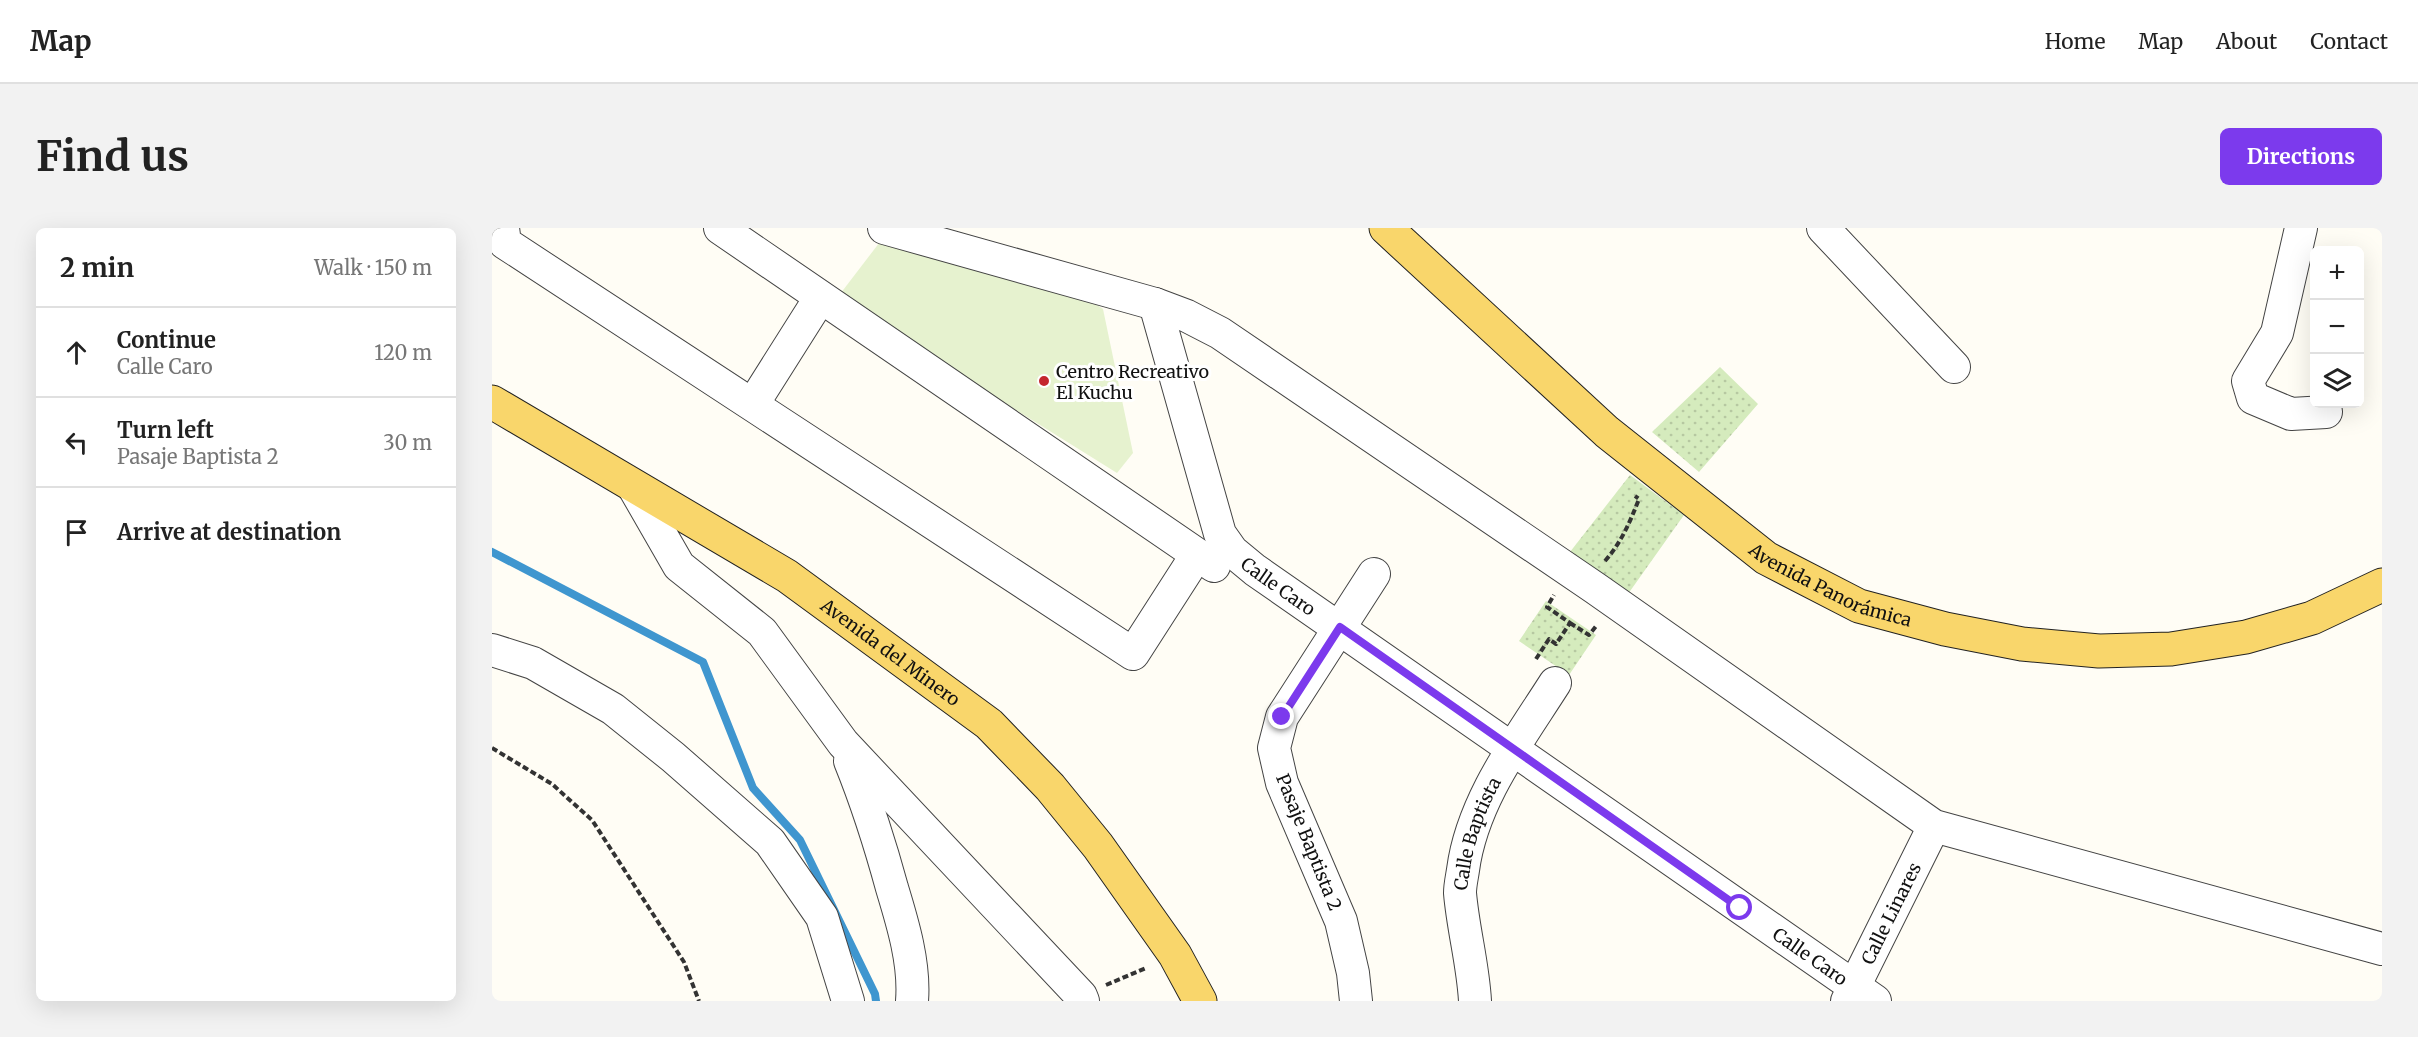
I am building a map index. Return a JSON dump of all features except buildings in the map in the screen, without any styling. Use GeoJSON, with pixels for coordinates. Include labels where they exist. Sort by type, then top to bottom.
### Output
{"type":"FeatureCollection","features":[{"type":"Feature","properties":{"kind":"main road","name":"Avenida Panorámica"},"geometry":{"type":"LineString","coordinates":[[1386,228],[1607,432],[1766,558],[1859,606],[1945,629],[2022,644],[2099,651],[2171,649],[2246,636],[2312,618],[2382,585]]}},
{"type":"Feature","properties":{"kind":"main road","name":"Avenida del Minero"},"geometry":{"type":"LineString","coordinates":[[492,402],[787,576],[989,724],[1050,787],[1098,846],[1176,955],[1200,1001]]}},
{"type":"Feature","properties":{"kind":"street"},"geometry":{"type":"LineString","coordinates":[[503,228],[505,243],[1133,654],[1196,556]]}},
{"type":"Feature","properties":{"kind":"street"},"geometry":{"type":"LineString","coordinates":[[720,228],[1196,556],[1215,567],[1235,573],[1255,570]]}},
{"type":"Feature","properties":{"kind":"street"},"geometry":{"type":"LineString","coordinates":[[884,228],[1155,304],[1187,316],[1220,333],[1595,588],[1934,826],[2382,949]]}},
{"type":"Feature","properties":{"kind":"street"},"geometry":{"type":"LineString","coordinates":[[1823,228],[1954,367]]}},
{"type":"Feature","properties":{"kind":"street"},"geometry":{"type":"LineString","coordinates":[[2301,228],[2277,333],[2248,381],[2253,398],[2291,414],[2326,412]]}},
{"type":"Feature","properties":{"kind":"street"},"geometry":{"type":"LineString","coordinates":[[753,404],[820,298]]}},
{"type":"Feature","properties":{"kind":"street","name":"Calle Caro"},"geometry":{"type":"LineString","coordinates":[[1155,304],[1220,534],[1232,551],[1255,570],[1340,627],[1859,996]]}},
{"type":"Feature","properties":{"kind":"street"},"geometry":{"type":"LineString","coordinates":[[633,486],[680,566],[762,632],[843,743],[1079,999]]}},
{"type":"Feature","properties":{"kind":"street","name":"Pasaje Baptista 2"},"geometry":{"type":"LineString","coordinates":[[1356,1001],[1353,973],[1341,921],[1282,783],[1274,748],[1282,717],[1374,574]]}},
{"type":"Feature","properties":{"kind":"street"},"geometry":{"type":"LineString","coordinates":[[492,650],[533,663],[613,710],[673,757],[770,842],[822,918],[848,1001]]}},
{"type":"Feature","properties":{"kind":"street","name":"Calle Baptista"},"geometry":{"type":"LineString","coordinates":[[1475,1001],[1474,971],[1460,891],[1466,850],[1482,803],[1512,749],[1555,683]]}},
{"type":"Feature","properties":{"kind":"street"},"geometry":{"type":"LineString","coordinates":[[843,743],[871,813],[903,923],[914,985],[912,1001]]}},
{"type":"Feature","properties":{"kind":"street","name":"Calle Linares"},"geometry":{"type":"LineString","coordinates":[[1859,996],[1934,826]]}},
{"type":"Feature","properties":{"kind":"path"},"geometry":{"type":"LineString","coordinates":[[1615,550],[1639,499],[1632,494]]}},
{"type":"Feature","properties":{"kind":"path"},"geometry":{"type":"LineString","coordinates":[[1546,607],[1589,635]]}},
{"type":"Feature","properties":{"kind":"path"},"geometry":{"type":"LineString","coordinates":[[1556,644],[1570,623]]}},
{"type":"Feature","properties":{"kind":"path"},"geometry":{"type":"LineString","coordinates":[[492,748],[552,784],[592,820],[684,962],[699,1001]]}},
{"type":"Feature","properties":{"kind":"path"},"geometry":{"type":"LineString","coordinates":[[1079,999],[1176,955]]}},
{"type":"Feature","properties":{"kind":"green space","name":"Centro Recreativo El Kuchu"},"geometry":{"type":"Polygon","coordinates":[[[886,234],[1048,272],[1103,309],[1133,453],[1117,473],[837,298],[886,234]]]}},
{"type":"Feature","properties":{"kind":"green space"},"geometry":{"type":"Polygon","coordinates":[[[1720,367],[1758,404],[1699,472],[1652,432],[1720,367]]]}},
{"type":"Feature","properties":{"kind":"green space"},"geometry":{"type":"Polygon","coordinates":[[[1630,475],[1684,515],[1628,594],[1570,552],[1630,475]]]}},
{"type":"Feature","properties":{"kind":"green space"},"geometry":{"type":"Polygon","coordinates":[[[1546,601],[1596,635],[1569,675],[1519,641],[1546,601]]]}},
{"type":"Feature","properties":{"kind":"waterway"},"geometry":{"type":"LineString","coordinates":[[492,552],[703,662],[753,788],[800,840],[875,994],[876,1001]]}},
{"type":"Feature","properties":{"kind":"place","name":"Centro Recreativo El Kuchu"},"geometry":{"type":"Point","coordinates":[1044,381]}},
{"type":"Feature","properties":{"kind":"route"},"geometry":{"type":"LineString","coordinates":[[1282,717],[1340,627],[1740,908]]}}]}
